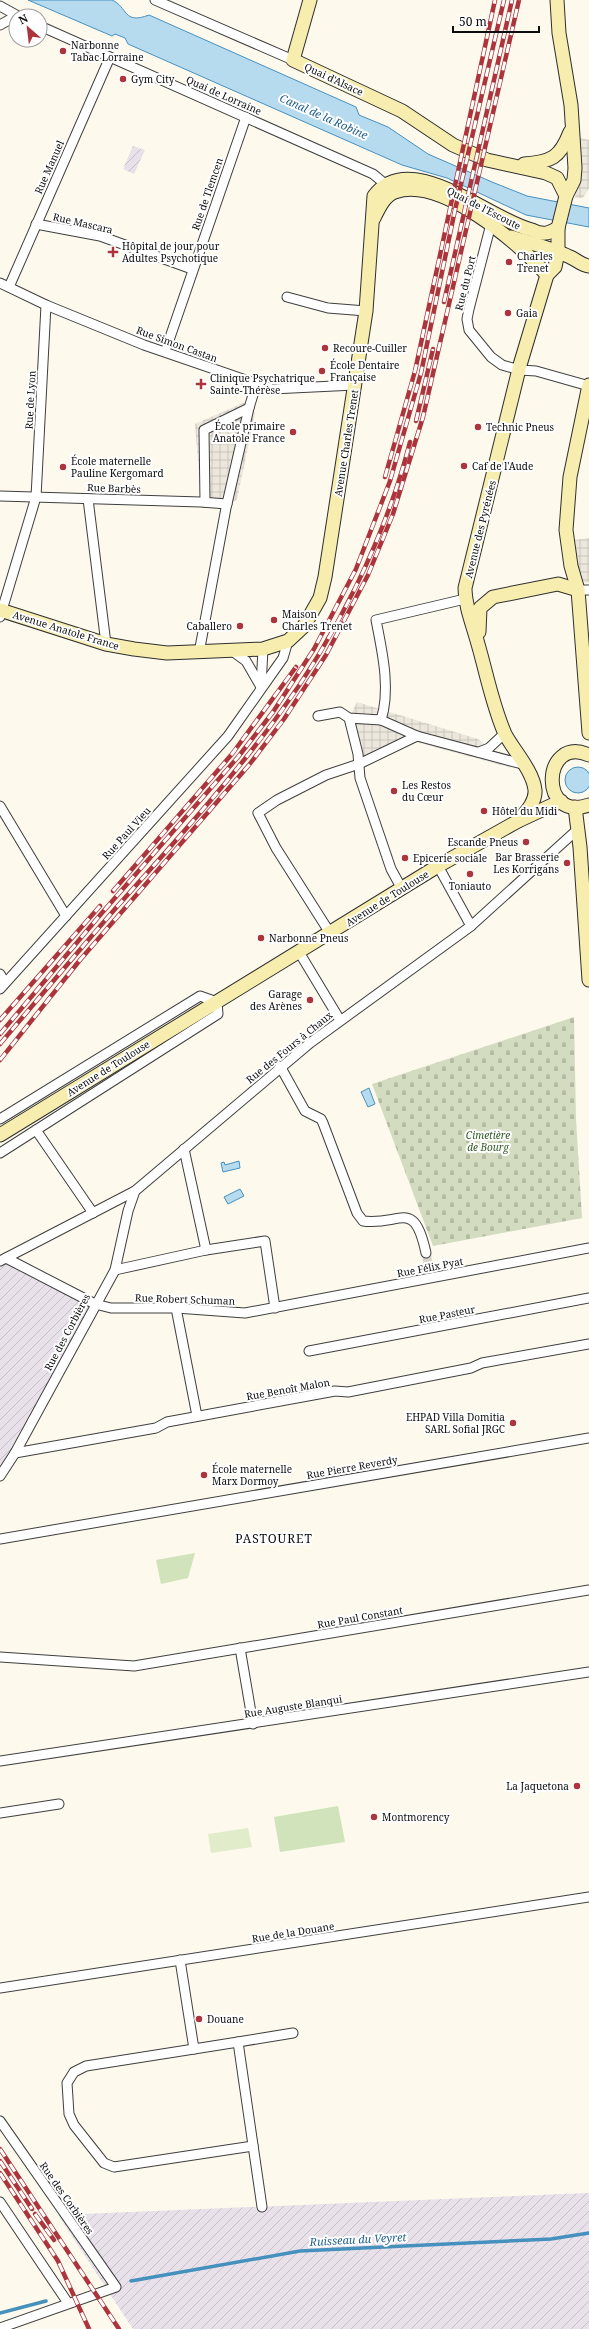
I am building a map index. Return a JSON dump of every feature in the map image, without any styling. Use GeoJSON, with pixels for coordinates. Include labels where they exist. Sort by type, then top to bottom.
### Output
{"type":"FeatureCollection","features":[{"type":"Feature","properties":{"kind":"main road"},"geometry":{"type":"LineString","coordinates":[[293,60],[310,0]]}},
{"type":"Feature","properties":{"kind":"main road","name":"Avenue des Pyrénées"},"geometry":{"type":"LineString","coordinates":[[518,820],[533,802],[535,794],[525,767],[505,733],[491,699],[478,643],[465,599],[466,588],[520,370],[547,275],[555,267],[558,252],[558,228],[566,196],[574,180],[575,168],[571,128],[571,105],[559,33],[556,0]]}},
{"type":"Feature","properties":{"kind":"main road","name":"Quai d'Alsace"},"geometry":{"type":"LineString","coordinates":[[293,60],[402,111],[453,145],[487,160],[546,173],[557,178],[566,196]]}},
{"type":"Feature","properties":{"kind":"main road","name":"Quai d'Alsace"},"geometry":{"type":"LineString","coordinates":[[508,165],[541,162],[555,158],[564,146],[571,128]]}},
{"type":"Feature","properties":{"kind":"main road","name":"Quai de l'Escoute"},"geometry":{"type":"LineString","coordinates":[[374,219],[390,188],[405,179],[432,183],[448,189],[519,227],[547,233],[558,228]]}},
{"type":"Feature","properties":{"kind":"main road","name":"Quai de l'Escoute"},"geometry":{"type":"LineString","coordinates":[[390,188],[431,192],[444,197],[491,224],[507,236],[547,275]]}},
{"type":"Feature","properties":{"kind":"main road","name":"Avenue Charles Trenet"},"geometry":{"type":"LineString","coordinates":[[292,638],[311,617],[323,588],[366,311],[374,219]]}},
{"type":"Feature","properties":{"kind":"main road"},"geometry":{"type":"LineString","coordinates":[[558,228],[572,257]]}},
{"type":"Feature","properties":{"kind":"main road","name":"Quai de l'Escoute"},"geometry":{"type":"LineString","coordinates":[[507,236],[572,257],[582,265],[589,266]]}},
{"type":"Feature","properties":{"kind":"main road"},"geometry":{"type":"LineString","coordinates":[[589,386],[567,501],[568,548],[583,590],[589,733]]}},
{"type":"Feature","properties":{"kind":"main road"},"geometry":{"type":"LineString","coordinates":[[478,643],[480,608],[493,597],[558,584],[583,590]]}},
{"type":"Feature","properties":{"kind":"main road","name":"Avenue Anatole France"},"geometry":{"type":"LineString","coordinates":[[1,613],[106,644],[167,653],[198,653],[268,648],[292,638]]}},
{"type":"Feature","properties":{"kind":"main road"},"geometry":{"type":"LineString","coordinates":[[552,787],[552,771],[562,758],[577,752],[589,755]]}},
{"type":"Feature","properties":{"kind":"main road"},"geometry":{"type":"LineString","coordinates":[[525,767],[552,787],[560,801],[576,807],[589,805]]}},
{"type":"Feature","properties":{"kind":"main road","name":"Avenue de Toulouse"},"geometry":{"type":"LineString","coordinates":[[0,1135],[438,866],[518,820],[560,801]]}},
{"type":"Feature","properties":{"kind":"main road"},"geometry":{"type":"LineString","coordinates":[[576,807],[589,968]]}},
{"type":"Feature","properties":{"kind":"main road"},"geometry":{"type":"LineString","coordinates":[[589,958],[589,980]]}},
{"type":"Feature","properties":{"kind":"street","name":"Quai d'Alsace"},"geometry":{"type":"LineString","coordinates":[[155,0],[293,60]]}},
{"type":"Feature","properties":{"kind":"street","name":"Quai de Lorraine"},"geometry":{"type":"LineString","coordinates":[[48,30],[373,174],[390,188]]}},
{"type":"Feature","properties":{"kind":"street","name":"Rue Manuel"},"geometry":{"type":"LineString","coordinates":[[4,285],[36,224],[110,57]]}},
{"type":"Feature","properties":{"kind":"street","name":"Rue de Tlemcen"},"geometry":{"type":"LineString","coordinates":[[167,346],[192,269],[246,117]]}},
{"type":"Feature","properties":{"kind":"street","name":"Rue Mascara"},"geometry":{"type":"LineString","coordinates":[[36,224],[100,236],[192,269]]}},
{"type":"Feature","properties":{"kind":"street","name":"Rue du Port"},"geometry":{"type":"LineString","coordinates":[[491,224],[467,319],[469,330],[491,357],[502,365],[520,370],[536,371],[589,386]]}},
{"type":"Feature","properties":{"kind":"street","name":"Rue Simon Castan"},"geometry":{"type":"LineString","coordinates":[[4,285],[46,305],[144,345],[256,385],[272,389],[355,386]]}},
{"type":"Feature","properties":{"kind":"street"},"geometry":{"type":"LineString","coordinates":[[286,297],[328,308],[366,311]]}},
{"type":"Feature","properties":{"kind":"street","name":"Rue de Lyon"},"geometry":{"type":"LineString","coordinates":[[1,613],[36,497],[46,305]]}},
{"type":"Feature","properties":{"kind":"street"},"geometry":{"type":"LineString","coordinates":[[198,653],[227,504],[249,408],[256,385]]}},
{"type":"Feature","properties":{"kind":"street"},"geometry":{"type":"LineString","coordinates":[[205,502],[204,430],[249,408]]}},
{"type":"Feature","properties":{"kind":"street","name":"Rue Barbès"},"geometry":{"type":"LineString","coordinates":[[0,496],[205,502],[227,504]]}},
{"type":"Feature","properties":{"kind":"street"},"geometry":{"type":"LineString","coordinates":[[88,499],[106,644]]}},
{"type":"Feature","properties":{"kind":"street"},"geometry":{"type":"LineString","coordinates":[[381,720],[384,710],[384,677],[376,620],[465,599]]}},
{"type":"Feature","properties":{"kind":"street","name":"Rue Paul Vieu"},"geometry":{"type":"LineString","coordinates":[[3,986],[228,736],[261,687],[283,658],[292,638]]}},
{"type":"Feature","properties":{"kind":"street"},"geometry":{"type":"LineString","coordinates":[[268,648],[277,665]]}},
{"type":"Feature","properties":{"kind":"street"},"geometry":{"type":"LineString","coordinates":[[261,687],[268,648]]}},
{"type":"Feature","properties":{"kind":"street"},"geometry":{"type":"LineString","coordinates":[[231,650],[246,661],[261,687]]}},
{"type":"Feature","properties":{"kind":"street"},"geometry":{"type":"LineString","coordinates":[[318,716],[340,712],[350,718],[381,720],[417,736],[479,752],[525,767]]}},
{"type":"Feature","properties":{"kind":"street"},"geometry":{"type":"LineString","coordinates":[[350,718],[359,764],[360,778],[391,869],[402,889]]}},
{"type":"Feature","properties":{"kind":"street"},"geometry":{"type":"LineString","coordinates":[[479,752],[489,748],[505,733]]}},
{"type":"Feature","properties":{"kind":"street"},"geometry":{"type":"LineString","coordinates":[[330,933],[276,848],[258,813],[277,800],[326,775],[359,764],[417,736]]}},
{"type":"Feature","properties":{"kind":"street"},"geometry":{"type":"LineString","coordinates":[[0,806],[66,916]]}},
{"type":"Feature","properties":{"kind":"street","name":"Rue des Fours à Chaux"},"geometry":{"type":"LineString","coordinates":[[3,1259],[135,1191],[280,1066],[340,1020],[471,926],[578,830]]}},
{"type":"Feature","properties":{"kind":"street"},"geometry":{"type":"LineString","coordinates":[[438,866],[471,926]]}},
{"type":"Feature","properties":{"kind":"street"},"geometry":{"type":"LineString","coordinates":[[299,952],[340,1020]]}},
{"type":"Feature","properties":{"kind":"street"},"geometry":{"type":"LineString","coordinates":[[0,974],[3,986]]}},
{"type":"Feature","properties":{"kind":"street","name":"Avenue de Toulouse"},"geometry":{"type":"LineString","coordinates":[[0,1119],[200,996],[218,1002]]}},
{"type":"Feature","properties":{"kind":"street"},"geometry":{"type":"LineString","coordinates":[[0,1153],[218,1014],[218,1002]]}},
{"type":"Feature","properties":{"kind":"street"},"geometry":{"type":"LineString","coordinates":[[280,1066],[304,1111],[321,1119],[357,1213],[363,1221],[374,1222],[401,1216],[411,1218],[417,1226],[426,1253]]}},
{"type":"Feature","properties":{"kind":"street"},"geometry":{"type":"LineString","coordinates":[[36,1130],[93,1213]]}},
{"type":"Feature","properties":{"kind":"street"},"geometry":{"type":"LineString","coordinates":[[184,1148],[206,1250]]}},
{"type":"Feature","properties":{"kind":"street","name":"Rue des Corbières"},"geometry":{"type":"LineString","coordinates":[[0,1476],[15,1453],[95,1304],[115,1270],[128,1211],[135,1191]]}},
{"type":"Feature","properties":{"kind":"street"},"geometry":{"type":"LineString","coordinates":[[115,1270],[206,1250],[265,1241],[275,1308]]}},
{"type":"Feature","properties":{"kind":"street","name":"Rue Félix Pyat"},"geometry":{"type":"LineString","coordinates":[[275,1308],[430,1273],[589,1248]]}},
{"type":"Feature","properties":{"kind":"street","name":"Rue Robert Schuman"},"geometry":{"type":"LineString","coordinates":[[3,1259],[95,1304],[110,1308],[176,1308],[245,1313],[275,1308]]}},
{"type":"Feature","properties":{"kind":"street","name":"Rue Pasteur"},"geometry":{"type":"LineString","coordinates":[[309,1351],[589,1298]]}},
{"type":"Feature","properties":{"kind":"street"},"geometry":{"type":"LineString","coordinates":[[176,1308],[197,1416]]}},
{"type":"Feature","properties":{"kind":"street","name":"Rue Benoît Malon"},"geometry":{"type":"LineString","coordinates":[[15,1453],[156,1428],[167,1422],[197,1416],[335,1391],[356,1390],[471,1368],[482,1363],[589,1344]]}},
{"type":"Feature","properties":{"kind":"street","name":"Rue Pierre Reverdy"},"geometry":{"type":"LineString","coordinates":[[0,1539],[589,1438]]}},
{"type":"Feature","properties":{"kind":"street","name":"Rue Paul Constant"},"geometry":{"type":"LineString","coordinates":[[0,1657],[134,1666],[589,1590]]}},
{"type":"Feature","properties":{"kind":"street"},"geometry":{"type":"LineString","coordinates":[[240,1648],[253,1724]]}},
{"type":"Feature","properties":{"kind":"street","name":"Rue Auguste Blanqui"},"geometry":{"type":"LineString","coordinates":[[0,1761],[253,1724],[589,1672]]}},
{"type":"Feature","properties":{"kind":"street"},"geometry":{"type":"LineString","coordinates":[[0,1813],[59,1804]]}},
{"type":"Feature","properties":{"kind":"street","name":"Rue de la Douane"},"geometry":{"type":"LineString","coordinates":[[0,1988],[589,1897]]}},
{"type":"Feature","properties":{"kind":"street"},"geometry":{"type":"LineString","coordinates":[[180,1960],[194,2049]]}},
{"type":"Feature","properties":{"kind":"street"},"geometry":{"type":"LineString","coordinates":[[253,2146],[114,2167],[104,2162],[74,2125],[69,2114],[67,2083],[74,2072],[86,2066],[293,2033]]}},
{"type":"Feature","properties":{"kind":"street"},"geometry":{"type":"LineString","coordinates":[[238,2042],[262,2207]]}},
{"type":"Feature","properties":{"kind":"street","name":"Rue des Corbières"},"geometry":{"type":"LineString","coordinates":[[0,2121],[116,2287],[68,2303]]}},
{"type":"Feature","properties":{"kind":"street"},"geometry":{"type":"LineString","coordinates":[[0,2202],[68,2303],[59,2308],[0,2328]]}},
{"type":"Feature","properties":{"kind":"shaded area"},"geometry":{"type":"Polygon","coordinates":[[[578,137],[589,140],[589,188],[583,198],[575,198],[580,173],[578,137]]]}},
{"type":"Feature","properties":{"kind":"shaded area"},"geometry":{"type":"Polygon","coordinates":[[[133,146],[145,150],[134,174],[123,169],[133,146]]]}},
{"type":"Feature","properties":{"kind":"shaded area"},"geometry":{"type":"Polygon","coordinates":[[[243,403],[251,405],[255,414],[237,499],[227,508],[202,508],[195,424],[243,403]]]}},
{"type":"Feature","properties":{"kind":"shaded area"},"geometry":{"type":"Polygon","coordinates":[[[589,538],[589,582],[585,583],[579,576],[574,540],[589,538]]]}},
{"type":"Feature","properties":{"kind":"shaded area"},"geometry":{"type":"Polygon","coordinates":[[[357,702],[478,739],[512,768],[416,742],[365,767],[359,764],[349,718],[357,702]]]}},
{"type":"Feature","properties":{"kind":"shaded area"},"geometry":{"type":"Polygon","coordinates":[[[7,1262],[92,1306],[14,1442],[0,1471],[0,1266],[7,1262]]]}},
{"type":"Feature","properties":{"kind":"shaded area"},"geometry":{"type":"Polygon","coordinates":[[[589,2193],[589,2329],[133,2329],[58,2215],[589,2193]]]}},
{"type":"Feature","properties":{"kind":"green space","name":"Cimetière de Bourg"},"geometry":{"type":"Polygon","coordinates":[[[574,1017],[576,1119],[582,1218],[433,1246],[372,1084],[574,1017]]]}},
{"type":"Feature","properties":{"kind":"green space"},"geometry":{"type":"Polygon","coordinates":[[[195,1553],[188,1578],[161,1584],[156,1560],[195,1553]]]}},
{"type":"Feature","properties":{"kind":"green space"},"geometry":{"type":"Polygon","coordinates":[[[338,1806],[345,1842],[280,1852],[274,1817],[338,1806]]]}},
{"type":"Feature","properties":{"kind":"green space"},"geometry":{"type":"Polygon","coordinates":[[[248,1828],[252,1847],[211,1853],[208,1834],[248,1828]]]}},
{"type":"Feature","properties":{"kind":"water","name":"Canal de la Robine"},"geometry":{"type":"Polygon","coordinates":[[[28,0],[112,0],[117,3],[127,14],[134,18],[141,18],[149,15],[356,107],[359,115],[388,127],[428,154],[492,182],[527,196],[589,208],[589,227],[526,215],[447,178],[402,165],[128,44],[125,38],[115,34],[112,36],[28,0]]]}},
{"type":"Feature","properties":{"kind":"water"},"geometry":{"type":"Polygon","coordinates":[[[578,767],[587,771],[591,780],[587,789],[578,793],[569,789],[565,780],[569,771],[578,767]]]}},
{"type":"Feature","properties":{"kind":"water"},"geometry":{"type":"Polygon","coordinates":[[[369,1088],[375,1104],[368,1107],[361,1092],[369,1088]]]}},
{"type":"Feature","properties":{"kind":"water"},"geometry":{"type":"Polygon","coordinates":[[[239,1161],[240,1168],[223,1172],[221,1163],[224,1162],[225,1165],[239,1161]]]}},
{"type":"Feature","properties":{"kind":"water"},"geometry":{"type":"Polygon","coordinates":[[[240,1189],[244,1196],[228,1204],[224,1197],[240,1189]]]}},
{"type":"Feature","properties":{"kind":"waterway","name":"Ruisseau du Veyret"},"geometry":{"type":"LineString","coordinates":[[131,2281],[300,2251],[551,2239],[589,2233]]}},
{"type":"Feature","properties":{"kind":"waterway","name":"Ruisseau du Veyret"},"geometry":{"type":"LineString","coordinates":[[0,2313],[46,2301]]}},
{"type":"Feature","properties":{"kind":"tunnel"},"geometry":{"type":"LineString","coordinates":[[426,1253],[429,1268]]}},
{"type":"Feature","properties":{"kind":"railway"},"geometry":{"type":"LineString","coordinates":[[385,477],[415,371],[495,0]]}},
{"type":"Feature","properties":{"kind":"railway"},"geometry":{"type":"LineString","coordinates":[[0,1034],[101,914],[238,757],[273,712],[314,649],[356,569],[390,481],[421,373],[455,210],[504,0]]}},
{"type":"Feature","properties":{"kind":"railway"},"geometry":{"type":"LineString","coordinates":[[444,302],[512,0]]}},
{"type":"Feature","properties":{"kind":"railway"},"geometry":{"type":"LineString","coordinates":[[0,1060],[80,960],[249,765],[284,719],[326,655],[368,575],[393,514],[423,417],[519,0]]}},
{"type":"Feature","properties":{"kind":"railway"},"geometry":{"type":"LineString","coordinates":[[416,421],[433,349]]}},
{"type":"Feature","properties":{"kind":"railway"},"geometry":{"type":"LineString","coordinates":[[0,1044],[100,926],[219,791],[258,742],[299,686],[338,620],[372,551],[400,478],[410,442]]}},
{"type":"Feature","properties":{"kind":"railway"},"geometry":{"type":"LineString","coordinates":[[113,891],[232,754],[296,667]]}},
{"type":"Feature","properties":{"kind":"railway"},"geometry":{"type":"LineString","coordinates":[[0,1020],[100,906]]}},
{"type":"Feature","properties":{"kind":"railway"},"geometry":{"type":"LineString","coordinates":[[0,2149],[119,2329]]}},
{"type":"Feature","properties":{"kind":"railway"},"geometry":{"type":"LineString","coordinates":[[0,2161],[32,2209]]}},
{"type":"Feature","properties":{"kind":"railway"},"geometry":{"type":"LineString","coordinates":[[0,2173],[58,2261],[89,2329]]}},
{"type":"Feature","properties":{"kind":"railway"},"geometry":{"type":"LineString","coordinates":[[35,2214],[54,2240]]}},
{"type":"Feature","properties":{"kind":"place","name":"Narbonne Tabac Lorraine"},"geometry":{"type":"Point","coordinates":[63,51]}},
{"type":"Feature","properties":{"kind":"place","name":"Gym City"},"geometry":{"type":"Point","coordinates":[123,79]}},
{"type":"Feature","properties":{"kind":"place","name":"Hôpital de jour pour Adultes Psychotique"},"geometry":{"type":"Point","coordinates":[113,252]}},
{"type":"Feature","properties":{"kind":"place","name":"Charles Trenet"},"geometry":{"type":"Point","coordinates":[509,262]}},
{"type":"Feature","properties":{"kind":"place","name":"Gaia"},"geometry":{"type":"Point","coordinates":[508,313]}},
{"type":"Feature","properties":{"kind":"place","name":"Recoure-Cuiller"},"geometry":{"type":"Point","coordinates":[325,348]}},
{"type":"Feature","properties":{"kind":"place","name":"École Dentaire Française"},"geometry":{"type":"Point","coordinates":[322,371]}},
{"type":"Feature","properties":{"kind":"place","name":"Clinique Psychatrique Sainte-Thérèse"},"geometry":{"type":"Point","coordinates":[201,384]}},
{"type":"Feature","properties":{"kind":"place","name":"Technic Pneus"},"geometry":{"type":"Point","coordinates":[478,427]}},
{"type":"Feature","properties":{"kind":"place","name":"École primaire Anatole France"},"geometry":{"type":"Point","coordinates":[293,432]}},
{"type":"Feature","properties":{"kind":"place","name":"Caf de l'Aude"},"geometry":{"type":"Point","coordinates":[464,466]}},
{"type":"Feature","properties":{"kind":"place","name":"École maternelle Pauline Kergomard"},"geometry":{"type":"Point","coordinates":[63,467]}},
{"type":"Feature","properties":{"kind":"place","name":"Maison Charles Trenet"},"geometry":{"type":"Point","coordinates":[274,620]}},
{"type":"Feature","properties":{"kind":"place","name":"Caballero"},"geometry":{"type":"Point","coordinates":[240,626]}},
{"type":"Feature","properties":{"kind":"place","name":"Les Restos du Cœur"},"geometry":{"type":"Point","coordinates":[394,791]}},
{"type":"Feature","properties":{"kind":"place","name":"Hôtel du Midi"},"geometry":{"type":"Point","coordinates":[484,811]}},
{"type":"Feature","properties":{"kind":"place","name":"Escande Pneus"},"geometry":{"type":"Point","coordinates":[526,842]}},
{"type":"Feature","properties":{"kind":"place","name":"Epicerie sociale"},"geometry":{"type":"Point","coordinates":[405,858]}},
{"type":"Feature","properties":{"kind":"place","name":"Bar Brasserie Les Korrigans"},"geometry":{"type":"Point","coordinates":[567,863]}},
{"type":"Feature","properties":{"kind":"place","name":"Toniauto"},"geometry":{"type":"Point","coordinates":[470,874]}},
{"type":"Feature","properties":{"kind":"place","name":"Narbonne Pneus"},"geometry":{"type":"Point","coordinates":[261,938]}},
{"type":"Feature","properties":{"kind":"place","name":"Garage des Arènes"},"geometry":{"type":"Point","coordinates":[310,1000]}},
{"type":"Feature","properties":{"kind":"place","name":"EHPAD Villa Domitia SARL Sofial JRGC"},"geometry":{"type":"Point","coordinates":[513,1423]}},
{"type":"Feature","properties":{"kind":"place","name":"École maternelle Marx Dormoy"},"geometry":{"type":"Point","coordinates":[204,1475]}},
{"type":"Feature","properties":{"kind":"place","name":"La Jaquetona"},"geometry":{"type":"Point","coordinates":[577,1786]}},
{"type":"Feature","properties":{"kind":"place","name":"Montmorency"},"geometry":{"type":"Point","coordinates":[374,1817]}},
{"type":"Feature","properties":{"kind":"place","name":"Douane"},"geometry":{"type":"Point","coordinates":[199,2019]}},
{"type":"Feature","properties":{"kind":"district","name":"PASTOURET"},"geometry":{"type":"Point","coordinates":[274,1538]}}]}
